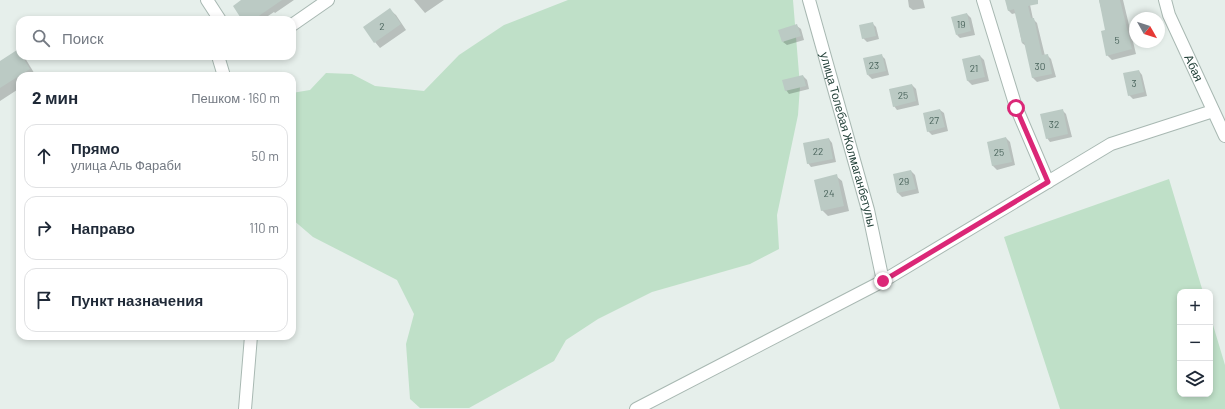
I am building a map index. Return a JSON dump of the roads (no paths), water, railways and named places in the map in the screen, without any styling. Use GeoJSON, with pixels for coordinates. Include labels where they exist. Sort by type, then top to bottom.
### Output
{"type":"FeatureCollection","features":[{"type":"Feature","properties":{"kind":"street"},"geometry":{"type":"LineString","coordinates":[[296,21],[328,0]]}},
{"type":"Feature","properties":{"kind":"street","name":"улица Толебая Жолмаганбетулы"},"geometry":{"type":"LineString","coordinates":[[809,0],[868,210],[883,281]]}},
{"type":"Feature","properties":{"kind":"street"},"geometry":{"type":"LineString","coordinates":[[983,0],[1016,108],[1048,182]]}},
{"type":"Feature","properties":{"kind":"street"},"geometry":{"type":"LineString","coordinates":[[1158,0],[1169,15]]}},
{"type":"Feature","properties":{"kind":"street","name":"Абая"},"geometry":{"type":"LineString","coordinates":[[1165,0],[1169,15],[1225,136]]}},
{"type":"Feature","properties":{"kind":"street"},"geometry":{"type":"LineString","coordinates":[[219,60],[223,72]]}},
{"type":"Feature","properties":{"kind":"street"},"geometry":{"type":"LineString","coordinates":[[636,409],[883,281],[1111,144],[1213,111]]}},
{"type":"Feature","properties":{"kind":"street"},"geometry":{"type":"LineString","coordinates":[[245,409],[251,340]]}}]}
